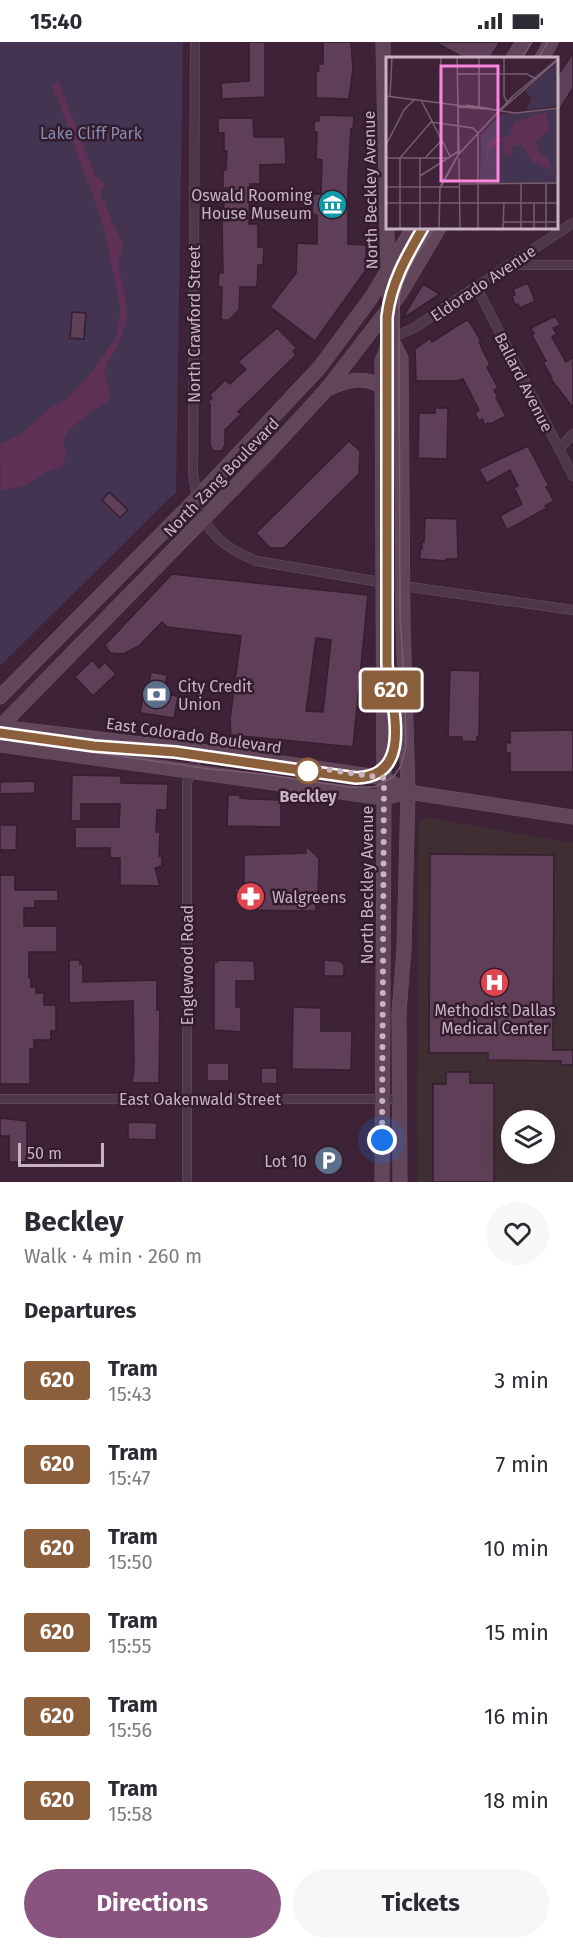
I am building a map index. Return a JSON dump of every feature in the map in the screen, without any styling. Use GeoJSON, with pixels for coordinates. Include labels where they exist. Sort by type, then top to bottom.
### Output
{"type":"FeatureCollection","features":[{"type":"Feature","properties":{"kind":"main road","name":"North Beckley Avenue"},"geometry":{"type":"LineString","coordinates":[[383,42],[386,179]]}},
{"type":"Feature","properties":{"kind":"main road"},"geometry":{"type":"LineString","coordinates":[[514,57],[523,42]]}},
{"type":"Feature","properties":{"kind":"main road"},"geometry":{"type":"LineString","coordinates":[[543,57],[551,42]]}},
{"type":"Feature","properties":{"kind":"main road","name":"North Beckley Avenue"},"geometry":{"type":"LineString","coordinates":[[382,1182],[384,778],[382,362],[391,338],[387,230]]}},
{"type":"Feature","properties":{"kind":"main road","name":"North Zang Boulevard"},"geometry":{"type":"LineString","coordinates":[[0,697],[196,499],[320,367],[347,332],[388,271],[412,230]]}},
{"type":"Feature","properties":{"kind":"main road","name":"North Zang Boulevard"},"geometry":{"type":"LineString","coordinates":[[0,727],[326,390],[390,306],[438,230]]}},
{"type":"Feature","properties":{"kind":"main road","name":"North Beckley Avenue"},"geometry":{"type":"LineString","coordinates":[[391,338],[401,358],[408,792],[404,950],[399,1013],[400,1182]]}},
{"type":"Feature","properties":{"kind":"main road"},"geometry":{"type":"LineString","coordinates":[[326,390],[355,380],[365,380],[382,387]]}},
{"type":"Feature","properties":{"kind":"main road","name":"East Colorado Boulevard"},"geometry":{"type":"LineString","coordinates":[[0,727],[200,751],[384,778]]}},
{"type":"Feature","properties":{"kind":"main road"},"geometry":{"type":"LineString","coordinates":[[0,745],[384,798],[408,792]]}},
{"type":"Feature","properties":{"kind":"main road"},"geometry":{"type":"LineString","coordinates":[[384,778],[408,792],[573,817]]}},
{"type":"Feature","properties":{"kind":"street","name":"North Crawford Street"},"geometry":{"type":"LineString","coordinates":[[195,42],[193,473],[196,499],[204,518],[222,544],[235,553],[257,561],[403,586],[573,610]]}},
{"type":"Feature","properties":{"kind":"street","name":"Eldorado Avenue"},"geometry":{"type":"LineString","coordinates":[[391,338],[414,328],[477,288],[573,222]]}},
{"type":"Feature","properties":{"kind":"street"},"geometry":{"type":"LineString","coordinates":[[511,265],[573,265]]}},
{"type":"Feature","properties":{"kind":"street","name":"Ballard Avenue"},"geometry":{"type":"LineString","coordinates":[[477,288],[573,476]]}},
{"type":"Feature","properties":{"kind":"street"},"geometry":{"type":"LineString","coordinates":[[559,449],[573,434]]}},
{"type":"Feature","properties":{"kind":"street","name":"Englewood Road"},"geometry":{"type":"LineString","coordinates":[[187,1182],[186,787],[200,751]]}},
{"type":"Feature","properties":{"kind":"street","name":"East Oakenwald Street"},"geometry":{"type":"LineString","coordinates":[[0,1100],[400,1099]]}},
{"type":"Feature","properties":{"kind":"shaded area"},"geometry":{"type":"Polygon","coordinates":[[[58,81],[95,175],[105,184],[100,192],[123,243],[118,264],[127,308],[126,322],[104,373],[111,399],[71,428],[63,443],[67,453],[62,467],[53,469],[20,487],[1,489],[0,444],[20,435],[51,407],[66,400],[92,372],[109,347],[117,335],[119,321],[120,306],[103,224],[52,84],[58,81]]]}},
{"type":"Feature","properties":{"kind":"shaded area","name":"Methodist Dallas Medical Center"},"geometry":{"type":"Polygon","coordinates":[[[425,817],[573,843],[573,1182],[417,1182],[419,823],[425,817]]]}},
{"type":"Feature","properties":{"kind":"green space","name":"Lake Cliff Park"},"geometry":{"type":"Polygon","coordinates":[[[0,42],[183,42],[176,492],[0,666],[0,42]]]}},
{"type":"Feature","properties":{"kind":"building"},"geometry":{"type":"Polygon","coordinates":[[[249,42],[265,42],[265,97],[222,99],[221,83],[249,81],[249,42]]]}},
{"type":"Feature","properties":{"kind":"building"},"geometry":{"type":"Polygon","coordinates":[[[323,42],[351,42],[353,69],[349,99],[316,98],[316,71],[319,71],[318,64],[323,64],[323,42]]]}},
{"type":"Feature","properties":{"kind":"building"},"geometry":{"type":"Polygon","coordinates":[[[435,42],[500,42],[491,57],[462,57],[435,42]]]}},
{"type":"Feature","properties":{"kind":"building"},"geometry":{"type":"Polygon","coordinates":[[[573,53],[573,88],[558,112],[558,75],[573,53]]]}},
{"type":"Feature","properties":{"kind":"building"},"geometry":{"type":"Polygon","coordinates":[[[319,115],[354,116],[348,180],[348,244],[366,245],[366,270],[315,341],[270,307],[296,273],[297,243],[317,244],[317,215],[312,214],[313,194],[321,194],[322,160],[316,159],[317,132],[314,132],[314,121],[319,121],[319,115]]]}},
{"type":"Feature","properties":{"kind":"building"},"geometry":{"type":"Polygon","coordinates":[[[218,118],[253,118],[254,137],[285,137],[286,164],[260,165],[260,184],[250,184],[249,224],[258,224],[258,247],[264,247],[263,265],[258,265],[257,287],[240,287],[239,310],[229,320],[221,320],[222,287],[218,287],[219,272],[223,273],[222,224],[228,188],[223,188],[223,170],[226,170],[227,151],[224,151],[224,133],[218,133],[218,118]]]}},
{"type":"Feature","properties":{"kind":"building"},"geometry":{"type":"Polygon","coordinates":[[[528,283],[535,301],[520,308],[518,304],[515,305],[512,296],[515,295],[513,289],[528,283]]]}},
{"type":"Feature","properties":{"kind":"building"},"geometry":{"type":"Polygon","coordinates":[[[423,284],[440,294],[402,319],[423,284]]]}},
{"type":"Feature","properties":{"kind":"building"},"geometry":{"type":"Polygon","coordinates":[[[72,312],[86,313],[84,339],[70,338],[72,312]]]}},
{"type":"Feature","properties":{"kind":"building"},"geometry":{"type":"Polygon","coordinates":[[[555,316],[560,325],[553,328],[557,334],[552,337],[566,362],[573,357],[573,408],[551,379],[543,362],[546,361],[532,335],[534,334],[531,328],[555,316]]]}},
{"type":"Feature","properties":{"kind":"building"},"geometry":{"type":"Polygon","coordinates":[[[468,319],[481,341],[479,342],[490,365],[487,367],[498,388],[494,390],[498,397],[496,398],[506,416],[488,425],[488,423],[485,425],[482,419],[479,421],[475,413],[479,410],[463,379],[416,381],[415,349],[431,338],[432,342],[468,319]]]}},
{"type":"Feature","properties":{"kind":"building"},"geometry":{"type":"Polygon","coordinates":[[[277,328],[297,348],[293,351],[296,355],[238,412],[241,414],[225,430],[225,444],[222,451],[213,451],[210,444],[210,404],[208,402],[212,398],[210,395],[225,380],[230,384],[246,369],[238,362],[277,328]]]}},
{"type":"Feature","properties":{"kind":"building"},"geometry":{"type":"Polygon","coordinates":[[[435,408],[448,408],[447,459],[418,458],[419,413],[435,413],[435,408]]]}},
{"type":"Feature","properties":{"kind":"building"},"geometry":{"type":"Polygon","coordinates":[[[349,441],[360,451],[359,474],[284,548],[270,548],[256,533],[349,441]]]}},
{"type":"Feature","properties":{"kind":"building"},"geometry":{"type":"Polygon","coordinates":[[[528,446],[549,486],[546,487],[554,501],[545,506],[547,508],[507,530],[500,516],[522,504],[514,488],[518,486],[510,470],[487,483],[479,469],[528,446]]]}},
{"type":"Feature","properties":{"kind":"building"},"geometry":{"type":"Polygon","coordinates":[[[109,492],[128,510],[120,518],[102,500],[109,492]]]}},
{"type":"Feature","properties":{"kind":"building"},"geometry":{"type":"Polygon","coordinates":[[[425,518],[457,519],[458,559],[446,559],[446,561],[420,559],[420,549],[424,542],[425,518]]]}},
{"type":"Feature","properties":{"kind":"building"},"geometry":{"type":"Polygon","coordinates":[[[172,574],[368,595],[353,747],[231,735],[230,720],[241,636],[167,627],[162,622],[139,646],[123,654],[110,653],[105,645],[172,574]],[[316,638],[306,711],[323,712],[331,640],[316,638]]]}},
{"type":"Feature","properties":{"kind":"building"},"geometry":{"type":"Polygon","coordinates":[[[92,660],[99,668],[105,662],[116,674],[93,696],[75,677],[92,660]]]}},
{"type":"Feature","properties":{"kind":"building"},"geometry":{"type":"Polygon","coordinates":[[[450,670],[480,671],[477,742],[462,741],[462,737],[448,737],[450,670]]]}},
{"type":"Feature","properties":{"kind":"building","name":"City Credit Union"},"geometry":{"type":"Polygon","coordinates":[[[151,672],[167,675],[164,694],[178,696],[174,718],[140,713],[144,691],[148,691],[151,672]]]}},
{"type":"Feature","properties":{"kind":"building"},"geometry":{"type":"Polygon","coordinates":[[[573,730],[573,772],[510,772],[510,753],[506,753],[506,742],[510,743],[510,731],[573,730]]]}},
{"type":"Feature","properties":{"kind":"building"},"geometry":{"type":"Polygon","coordinates":[[[72,775],[121,776],[121,783],[168,784],[167,810],[157,810],[156,832],[160,832],[159,856],[162,856],[162,866],[155,868],[160,886],[120,885],[120,858],[110,858],[110,848],[75,848],[75,827],[119,827],[120,804],[81,804],[81,821],[71,821],[72,775]]]}},
{"type":"Feature","properties":{"kind":"building"},"geometry":{"type":"Polygon","coordinates":[[[35,781],[35,793],[0,794],[0,782],[35,781]]]}},
{"type":"Feature","properties":{"kind":"building"},"geometry":{"type":"Polygon","coordinates":[[[228,795],[240,795],[240,798],[281,800],[281,827],[227,826],[228,795]]]}},
{"type":"Feature","properties":{"kind":"building"},"geometry":{"type":"Polygon","coordinates":[[[0,825],[17,825],[16,850],[0,850],[0,825]]]}},
{"type":"Feature","properties":{"kind":"building","name":"Walgreens"},"geometry":{"type":"Polygon","coordinates":[[[306,846],[319,858],[316,911],[244,910],[244,904],[235,904],[235,888],[244,888],[244,855],[306,853],[306,846]]]}},
{"type":"Feature","properties":{"kind":"building"},"geometry":{"type":"Polygon","coordinates":[[[430,854],[554,855],[553,1050],[573,1050],[573,1065],[561,1065],[561,1061],[488,1060],[488,1053],[429,1053],[430,854]]]}},
{"type":"Feature","properties":{"kind":"building"},"geometry":{"type":"Polygon","coordinates":[[[0,875],[15,875],[15,890],[58,890],[58,901],[35,901],[35,908],[24,908],[24,926],[57,926],[57,952],[29,952],[31,987],[36,987],[36,993],[44,993],[44,1005],[56,1005],[56,1031],[51,1031],[51,1040],[34,1040],[34,1049],[30,1049],[30,1084],[0,1084],[0,875]]]}},
{"type":"Feature","properties":{"kind":"building"},"geometry":{"type":"Polygon","coordinates":[[[69,960],[80,960],[80,964],[83,964],[83,982],[157,980],[157,1010],[160,1010],[159,1083],[132,1083],[134,1068],[133,1001],[69,1003],[69,960]]]}},
{"type":"Feature","properties":{"kind":"building"},"geometry":{"type":"Polygon","coordinates":[[[217,960],[254,961],[255,981],[236,981],[236,1007],[241,1007],[241,1032],[214,1030],[214,962],[217,960]]]}},
{"type":"Feature","properties":{"kind":"building"},"geometry":{"type":"Polygon","coordinates":[[[324,960],[339,961],[344,965],[344,976],[324,976],[324,960]]]}},
{"type":"Feature","properties":{"kind":"building"},"geometry":{"type":"Polygon","coordinates":[[[293,1007],[321,1008],[321,1031],[352,1031],[351,1070],[292,1069],[293,1007]]]}},
{"type":"Feature","properties":{"kind":"building"},"geometry":{"type":"Polygon","coordinates":[[[207,1063],[229,1063],[229,1081],[207,1081],[207,1063]]]}},
{"type":"Feature","properties":{"kind":"building"},"geometry":{"type":"Polygon","coordinates":[[[261,1068],[277,1068],[277,1084],[261,1083],[261,1068]]]}},
{"type":"Feature","properties":{"kind":"building"},"geometry":{"type":"Polygon","coordinates":[[[446,1072],[470,1072],[470,1083],[494,1083],[494,1182],[433,1182],[433,1084],[446,1084],[446,1072]]]}},
{"type":"Feature","properties":{"kind":"building"},"geometry":{"type":"Polygon","coordinates":[[[0,1118],[27,1121],[27,1146],[34,1146],[34,1155],[26,1156],[26,1162],[9,1162],[9,1136],[0,1136],[0,1118]]]}},
{"type":"Feature","properties":{"kind":"building"},"geometry":{"type":"Polygon","coordinates":[[[128,1123],[157,1123],[156,1140],[128,1139],[128,1123]]]}},
{"type":"Feature","properties":{"kind":"tram line"},"geometry":{"type":"LineString","coordinates":[[523,57],[532,42]]}},
{"type":"Feature","properties":{"kind":"tram line"},"geometry":{"type":"LineString","coordinates":[[539,57],[548,42]]}},
{"type":"Feature","properties":{"kind":"tram line"},"geometry":{"type":"LineString","coordinates":[[411,249],[422,230]]}},
{"type":"Feature","properties":{"kind":"tram line","name":"620"},"geometry":{"type":"LineString","coordinates":[[0,733],[94,746],[175,752],[356,778],[370,777],[384,768],[393,755],[395,740],[394,707],[387,664],[387,317],[390,297],[397,276],[422,230]]}},
{"type":"Feature","properties":{"kind":"tram line"},"geometry":{"type":"LineString","coordinates":[[0,739],[350,787],[375,787],[393,777],[401,766],[406,747],[400,615],[399,300],[408,271],[433,230]]}},
{"type":"Feature","properties":{"kind":"tram line"},"geometry":{"type":"LineString","coordinates":[[113,748],[175,752],[356,778],[375,774],[387,764],[393,751],[395,734],[387,664],[387,325],[390,297],[395,281]]}},
{"type":"Feature","properties":{"kind":"place","name":"Oswald Rooming House Museum"},"geometry":{"type":"Point","coordinates":[333,204]}},
{"type":"Feature","properties":{"kind":"place","name":"City Credit Union"},"geometry":{"type":"Point","coordinates":[157,695]}},
{"type":"Feature","properties":{"kind":"place","name":"Beckley"},"geometry":{"type":"Point","coordinates":[308,771]}},
{"type":"Feature","properties":{"kind":"place","name":"Walgreens"},"geometry":{"type":"Point","coordinates":[251,897]}},
{"type":"Feature","properties":{"kind":"place","name":"Methodist Dallas Medical Center"},"geometry":{"type":"Point","coordinates":[495,982]}},
{"type":"Feature","properties":{"kind":"place","name":"Lot 10"},"geometry":{"type":"Point","coordinates":[328,1161]}},
{"type":"Feature","properties":{"kind":"route"},"geometry":{"type":"LineString","coordinates":[[308,771],[304,766],[384,778],[382,1140]]}}]}
